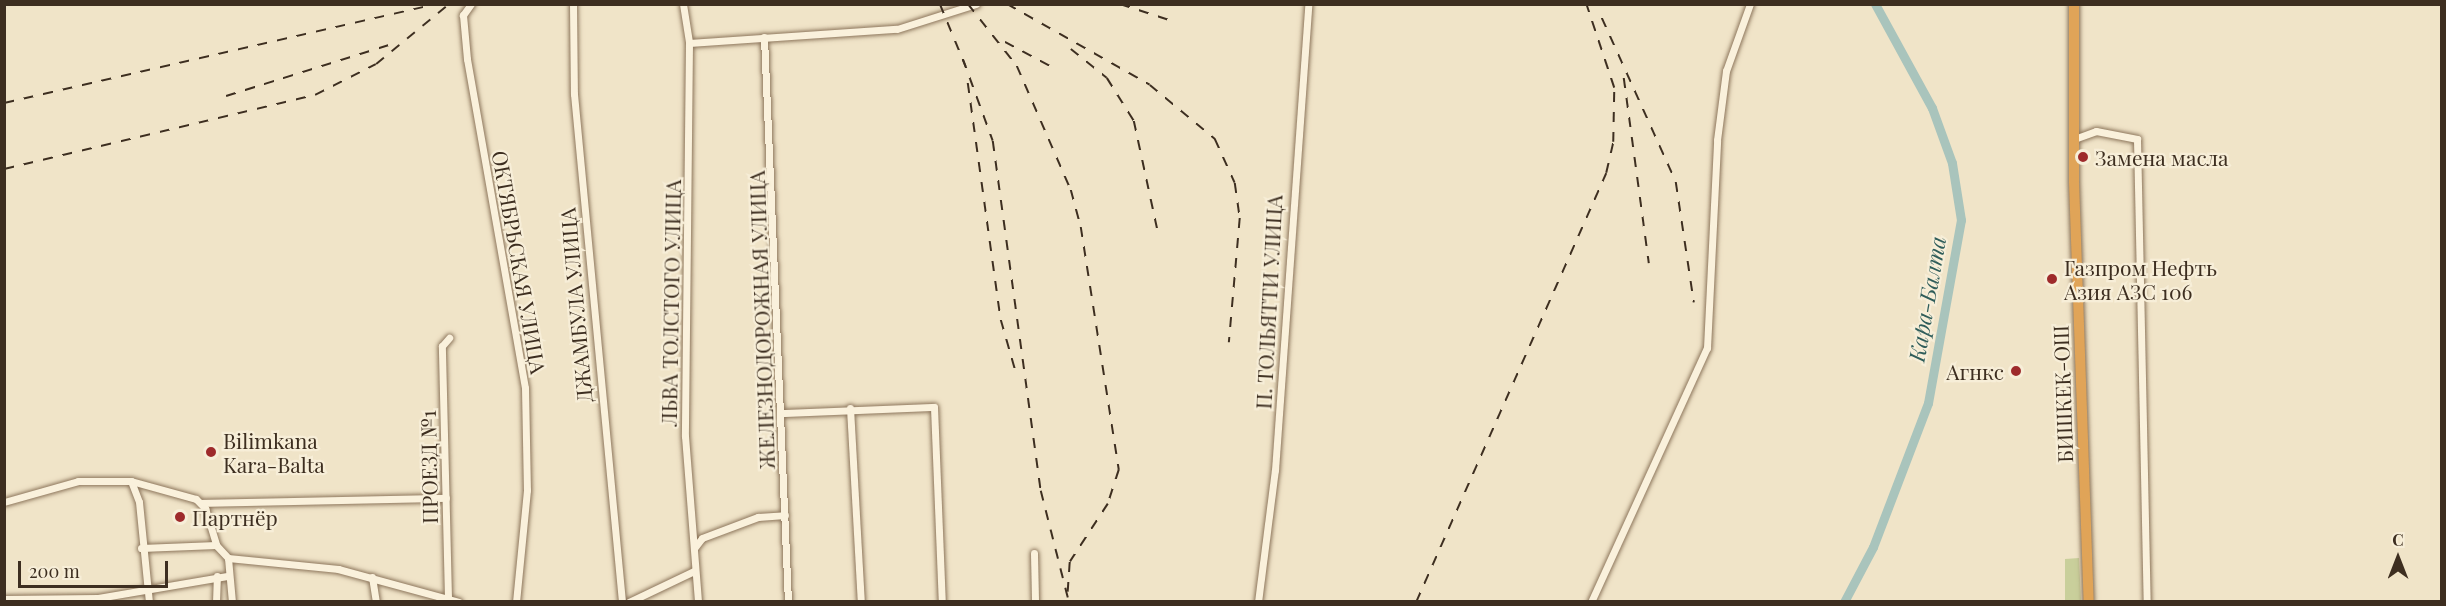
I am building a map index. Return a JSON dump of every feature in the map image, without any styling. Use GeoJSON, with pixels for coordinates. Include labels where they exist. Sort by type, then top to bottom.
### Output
{"type":"FeatureCollection","features":[{"type":"Feature","properties":{"kind":"highway","name":"БИШКЕК-ОШ"},"geometry":{"type":"LineString","coordinates":[[2074,4],[2089,602]]}},
{"type":"Feature","properties":{"kind":"street","name":"ОКТЯБРЬСКАЯ УЛИЦА"},"geometry":{"type":"LineString","coordinates":[[471,4],[463,15],[467,59],[525,388],[527,490],[516,602]]}},
{"type":"Feature","properties":{"kind":"street","name":"ДЖАМБУЛА УЛИЦА"},"geometry":{"type":"LineString","coordinates":[[573,4],[574,94],[622,602]]}},
{"type":"Feature","properties":{"kind":"street","name":"ЛЬВА ТОЛСТОГО УЛИЦА"},"geometry":{"type":"LineString","coordinates":[[683,4],[689,43],[685,436],[698,602]]}},
{"type":"Feature","properties":{"kind":"street"},"geometry":{"type":"LineString","coordinates":[[689,43],[897,29],[976,4]]}},
{"type":"Feature","properties":{"kind":"street","name":"П. ТОЛЬЯТТИ УЛИЦА"},"geometry":{"type":"LineString","coordinates":[[1258,602],[1275,470],[1308,4]]}},
{"type":"Feature","properties":{"kind":"street"},"geometry":{"type":"LineString","coordinates":[[1591,602],[1707,348],[1718,129],[1726,71],[1750,4]]}},
{"type":"Feature","properties":{"kind":"street","name":"ЖЕЛЕЗНОДОРОЖНАЯ УЛИЦА"},"geometry":{"type":"LineString","coordinates":[[764,37],[782,413],[788,602]]}},
{"type":"Feature","properties":{"kind":"street"},"geometry":{"type":"LineString","coordinates":[[2077,138],[2096,131],[2137,139],[2147,602]]}},
{"type":"Feature","properties":{"kind":"street","name":"ПРОЕЗД №1"},"geometry":{"type":"LineString","coordinates":[[448,338],[441,346],[448,598]]}},
{"type":"Feature","properties":{"kind":"street"},"geometry":{"type":"LineString","coordinates":[[782,413],[850,408],[934,406],[942,602]]}},
{"type":"Feature","properties":{"kind":"street"},"geometry":{"type":"LineString","coordinates":[[850,408],[861,602]]}},
{"type":"Feature","properties":{"kind":"street"},"geometry":{"type":"LineString","coordinates":[[4,502],[78,481],[131,481],[201,503],[446,498]]}},
{"type":"Feature","properties":{"kind":"street"},"geometry":{"type":"LineString","coordinates":[[131,481],[139,502],[141,548],[149,602]]}},
{"type":"Feature","properties":{"kind":"street"},"geometry":{"type":"LineString","coordinates":[[201,503],[216,545],[228,558],[372,577],[437,599],[448,598],[459,602]]}},
{"type":"Feature","properties":{"kind":"street"},"geometry":{"type":"LineString","coordinates":[[695,547],[702,538],[758,517],[785,515]]}},
{"type":"Feature","properties":{"kind":"street"},"geometry":{"type":"LineString","coordinates":[[141,548],[216,545]]}},
{"type":"Feature","properties":{"kind":"street"},"geometry":{"type":"LineString","coordinates":[[1034,553],[1035,602]]}},
{"type":"Feature","properties":{"kind":"street"},"geometry":{"type":"LineString","coordinates":[[228,558],[227,576],[231,602]]}},
{"type":"Feature","properties":{"kind":"street"},"geometry":{"type":"LineString","coordinates":[[628,602],[694,571]]}},
{"type":"Feature","properties":{"kind":"street"},"geometry":{"type":"LineString","coordinates":[[4,599],[148,591],[217,576],[227,576]]}},
{"type":"Feature","properties":{"kind":"street"},"geometry":{"type":"LineString","coordinates":[[216,602],[217,576]]}},
{"type":"Feature","properties":{"kind":"street"},"geometry":{"type":"LineString","coordinates":[[372,577],[376,602]]}},
{"type":"Feature","properties":{"kind":"green space"},"geometry":{"type":"Polygon","coordinates":[[[2079,558],[2081,601],[2065,601],[2065,559],[2079,558]]]}},
{"type":"Feature","properties":{"kind":"waterway","name":"Кара-Балта"},"geometry":{"type":"LineString","coordinates":[[1844,602],[1873,547],[1928,403],[1961,220],[1952,163],[1932,108],[1875,4]]}},
{"type":"Feature","properties":{"kind":"railway"},"geometry":{"type":"LineString","coordinates":[[4,103],[437,4]]}},
{"type":"Feature","properties":{"kind":"railway"},"geometry":{"type":"LineString","coordinates":[[4,169],[315,95],[376,64],[449,4]]}},
{"type":"Feature","properties":{"kind":"railway"},"geometry":{"type":"LineString","coordinates":[[940,4],[966,67]]}},
{"type":"Feature","properties":{"kind":"railway"},"geometry":{"type":"LineString","coordinates":[[968,4],[1017,66],[1071,190],[1081,227],[1119,470],[1108,504],[1070,562],[1068,592]]}},
{"type":"Feature","properties":{"kind":"railway"},"geometry":{"type":"LineString","coordinates":[[1007,4],[1150,85],[1215,139],[1235,183],[1240,218],[1229,343]]}},
{"type":"Feature","properties":{"kind":"railway"},"geometry":{"type":"LineString","coordinates":[[1120,4],[1172,21]]}},
{"type":"Feature","properties":{"kind":"railway"},"geometry":{"type":"LineString","coordinates":[[1416,602],[1606,173],[1613,142],[1614,88],[1586,4]]}},
{"type":"Feature","properties":{"kind":"railway"},"geometry":{"type":"LineString","coordinates":[[1602,18],[1676,182],[1694,303]]}},
{"type":"Feature","properties":{"kind":"railway"},"geometry":{"type":"LineString","coordinates":[[1005,42],[1052,67]]}},
{"type":"Feature","properties":{"kind":"railway"},"geometry":{"type":"LineString","coordinates":[[226,96],[392,44]]}},
{"type":"Feature","properties":{"kind":"railway"},"geometry":{"type":"LineString","coordinates":[[1071,49],[1107,78],[1134,121],[1158,232]]}},
{"type":"Feature","properties":{"kind":"railway"},"geometry":{"type":"LineString","coordinates":[[963,59],[993,141],[1041,491],[1069,602]]}},
{"type":"Feature","properties":{"kind":"railway"},"geometry":{"type":"LineString","coordinates":[[1624,78],[1649,263]]}},
{"type":"Feature","properties":{"kind":"railway"},"geometry":{"type":"LineString","coordinates":[[968,83],[1001,320],[1017,376]]}},
{"type":"Feature","properties":{"kind":"place","name":"Замена масла"},"geometry":{"type":"Point","coordinates":[2083,157]}},
{"type":"Feature","properties":{"kind":"place","name":"Газпром Нефть Азия АЗС 106"},"geometry":{"type":"Point","coordinates":[2052,279]}},
{"type":"Feature","properties":{"kind":"place","name":"Агнкс"},"geometry":{"type":"Point","coordinates":[2016,371]}},
{"type":"Feature","properties":{"kind":"place","name":"Bilimkana Kara-Balta"},"geometry":{"type":"Point","coordinates":[211,452]}},
{"type":"Feature","properties":{"kind":"place","name":"Партнёр"},"geometry":{"type":"Point","coordinates":[180,517]}}]}
